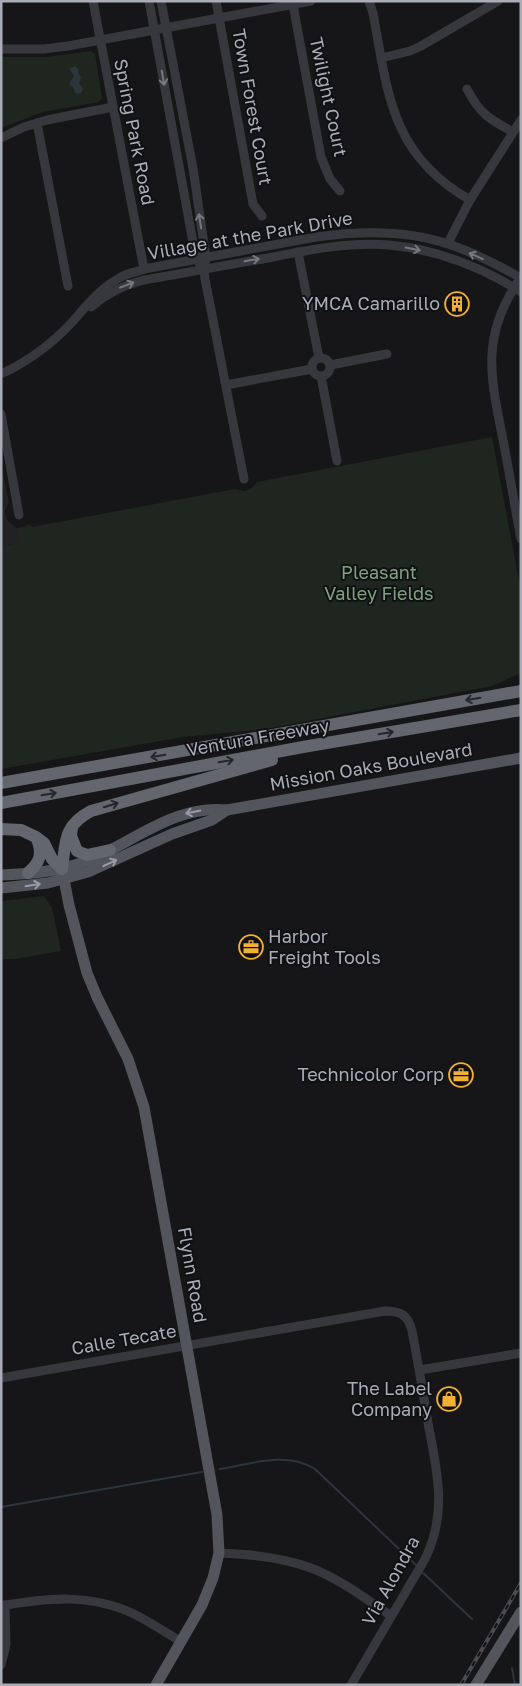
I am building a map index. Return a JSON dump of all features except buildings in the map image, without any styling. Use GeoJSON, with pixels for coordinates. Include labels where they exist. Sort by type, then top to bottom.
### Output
{"type":"FeatureCollection","features":[{"type":"Feature","properties":{"kind":"highway","name":"Ventura Freeway"},"geometry":{"type":"LineString","coordinates":[[1,783],[521,690]]}},
{"type":"Feature","properties":{"kind":"highway","name":"Ventura Freeway"},"geometry":{"type":"LineString","coordinates":[[1,803],[338,741],[521,710]]}},
{"type":"Feature","properties":{"kind":"highway"},"geometry":{"type":"LineString","coordinates":[[63,874],[65,842],[72,825],[79,818],[91,812],[338,741]]}},
{"type":"Feature","properties":{"kind":"highway"},"geometry":{"type":"LineString","coordinates":[[72,825],[71,836],[77,851],[87,855],[110,850]]}},
{"type":"Feature","properties":{"kind":"highway"},"geometry":{"type":"LineString","coordinates":[[1,829],[21,830],[36,837],[44,843],[52,859],[63,874]]}},
{"type":"Feature","properties":{"kind":"highway"},"geometry":{"type":"LineString","coordinates":[[28,873],[36,866],[41,856],[41,850],[36,837]]}},
{"type":"Feature","properties":{"kind":"main road","name":"Mission Oaks Boulevard"},"geometry":{"type":"LineString","coordinates":[[1,875],[28,873],[63,874],[154,827],[184,814],[212,809],[227,810],[521,758]]}},
{"type":"Feature","properties":{"kind":"main road","name":"Mission Oaks Boulevard"},"geometry":{"type":"LineString","coordinates":[[1,888],[25,886],[63,874],[101,867],[172,834],[212,820],[227,810]]}},
{"type":"Feature","properties":{"kind":"main road","name":"Flynn Road"},"geometry":{"type":"LineString","coordinates":[[63,874],[88,973],[97,997],[128,1059],[144,1107],[217,1515],[219,1552],[213,1578],[207,1594],[156,1685]]}},
{"type":"Feature","properties":{"kind":"main road"},"geometry":{"type":"LineString","coordinates":[[476,1685],[521,1612]]}},
{"type":"Feature","properties":{"kind":"street","name":"Spring Park Road"},"geometry":{"type":"LineString","coordinates":[[93,1],[144,270]]}},
{"type":"Feature","properties":{"kind":"street"},"geometry":{"type":"LineString","coordinates":[[149,1],[197,260],[204,269]]}},
{"type":"Feature","properties":{"kind":"street"},"geometry":{"type":"LineString","coordinates":[[161,1],[193,168],[206,258],[204,269],[244,480]]}},
{"type":"Feature","properties":{"kind":"street","name":"Town Forest Court"},"geometry":{"type":"LineString","coordinates":[[216,1],[253,204],[262,216]]}},
{"type":"Feature","properties":{"kind":"street"},"geometry":{"type":"LineString","coordinates":[[1,49],[68,46],[311,1]]}},
{"type":"Feature","properties":{"kind":"street"},"geometry":{"type":"LineString","coordinates":[[368,1],[373,13],[392,109],[402,132],[417,157],[440,180],[470,200]]}},
{"type":"Feature","properties":{"kind":"street"},"geometry":{"type":"LineString","coordinates":[[382,58],[410,51],[421,46],[498,1]]}},
{"type":"Feature","properties":{"kind":"street","name":"Twilight Court"},"geometry":{"type":"LineString","coordinates":[[293,5],[321,157],[330,179],[340,191]]}},
{"type":"Feature","properties":{"kind":"street"},"geometry":{"type":"LineString","coordinates":[[467,89],[475,104],[486,117],[513,132]]}},
{"type":"Feature","properties":{"kind":"street"},"geometry":{"type":"LineString","coordinates":[[1,138],[37,123],[113,107]]}},
{"type":"Feature","properties":{"kind":"street"},"geometry":{"type":"LineString","coordinates":[[448,243],[470,200],[521,120]]}},
{"type":"Feature","properties":{"kind":"street"},"geometry":{"type":"LineString","coordinates":[[37,123],[68,286]]}},
{"type":"Feature","properties":{"kind":"street","name":"Village at the Park Drive"},"geometry":{"type":"LineString","coordinates":[[1,374],[41,351],[80,313],[83,307],[106,287],[124,276],[144,270],[206,258],[342,234],[370,232],[395,234],[448,243],[520,277]]}},
{"type":"Feature","properties":{"kind":"street","name":"Village at the Park Drive"},"geometry":{"type":"LineString","coordinates":[[80,313],[87,311],[105,296],[125,285],[144,280],[298,252],[356,245],[389,245],[440,256],[468,265],[517,290]]}},
{"type":"Feature","properties":{"kind":"street"},"geometry":{"type":"LineString","coordinates":[[298,252],[318,358]]}},
{"type":"Feature","properties":{"kind":"street"},"geometry":{"type":"LineString","coordinates":[[520,277],[517,290],[498,319],[490,360],[494,392],[521,539]]}},
{"type":"Feature","properties":{"kind":"street"},"geometry":{"type":"LineString","coordinates":[[330,365],[387,354]]}},
{"type":"Feature","properties":{"kind":"street"},"geometry":{"type":"LineString","coordinates":[[318,358],[327,360],[330,365],[328,373],[321,376],[314,374],[312,369],[312,363],[318,358]]}},
{"type":"Feature","properties":{"kind":"street"},"geometry":{"type":"LineString","coordinates":[[226,385],[312,369]]}},
{"type":"Feature","properties":{"kind":"street"},"geometry":{"type":"LineString","coordinates":[[321,376],[337,461]]}},
{"type":"Feature","properties":{"kind":"street"},"geometry":{"type":"LineString","coordinates":[[1,414],[19,515]]}},
{"type":"Feature","properties":{"kind":"street","name":"Calle Tecate"},"geometry":{"type":"LineString","coordinates":[[1,1378],[385,1311],[401,1313]]}},
{"type":"Feature","properties":{"kind":"street","name":"Via Alondra"},"geometry":{"type":"LineString","coordinates":[[351,1685],[430,1549],[438,1518],[439,1489],[437,1472],[420,1370],[409,1322],[401,1313]]}},
{"type":"Feature","properties":{"kind":"street"},"geometry":{"type":"LineString","coordinates":[[420,1370],[521,1353]]}},
{"type":"Feature","properties":{"kind":"street"},"geometry":{"type":"LineString","coordinates":[[219,1552],[272,1557],[311,1568],[332,1578],[391,1616]]}},
{"type":"Feature","properties":{"kind":"street"},"geometry":{"type":"LineString","coordinates":[[1,1665],[6,1645],[3,1605],[49,1598],[84,1599],[133,1614],[180,1641]]}},
{"type":"Feature","properties":{"kind":"shaded area"},"geometry":{"type":"Polygon","coordinates":[[[75,66],[81,77],[79,83],[83,88],[79,94],[75,93],[74,88],[69,84],[74,76],[69,69],[75,66]]]}},
{"type":"Feature","properties":{"kind":"shaded area"},"geometry":{"type":"Polygon","coordinates":[[[1,463],[9,502],[5,511],[7,520],[16,528],[19,543],[1,546],[1,463]]]}},
{"type":"Feature","properties":{"kind":"green space"},"geometry":{"type":"Polygon","coordinates":[[[90,51],[95,54],[102,98],[99,102],[43,112],[1,128],[1,57],[47,57],[90,51]]]}},
{"type":"Feature","properties":{"kind":"green space","name":"Pleasant Valley Fields"},"geometry":{"type":"Polygon","coordinates":[[[492,437],[521,591],[521,673],[492,686],[265,729],[183,737],[1,769],[1,546],[19,543],[16,528],[29,524],[32,527],[235,489],[245,491],[252,488],[257,482],[492,437]]]}},
{"type":"Feature","properties":{"kind":"green space"},"geometry":{"type":"Polygon","coordinates":[[[44,896],[52,908],[61,951],[15,959],[1,959],[1,901],[44,896]]]}},
{"type":"Feature","properties":{"kind":"waterway"},"geometry":{"type":"LineString","coordinates":[[220,1469],[268,1460],[292,1461],[315,1469],[418,1567]]}},
{"type":"Feature","properties":{"kind":"waterway"},"geometry":{"type":"LineString","coordinates":[[1,1507],[202,1472]]}},
{"type":"Feature","properties":{"kind":"waterway"},"geometry":{"type":"LineString","coordinates":[[421,1571],[472,1619]]}},
{"type":"Feature","properties":{"kind":"waterway"},"geometry":{"type":"LineString","coordinates":[[512,1668],[515,1685]]}},
{"type":"Feature","properties":{"kind":"railway"},"geometry":{"type":"LineString","coordinates":[[461,1685],[521,1583]]}},
{"type":"Feature","properties":{"kind":"place","name":"YMCA Camarillo"},"geometry":{"type":"Point","coordinates":[457,304]}},
{"type":"Feature","properties":{"kind":"place","name":"Harbor Freight Tools"},"geometry":{"type":"Point","coordinates":[251,947]}},
{"type":"Feature","properties":{"kind":"place","name":"Technicolor Corp"},"geometry":{"type":"Point","coordinates":[461,1075]}},
{"type":"Feature","properties":{"kind":"place","name":"The Label Company"},"geometry":{"type":"Point","coordinates":[449,1399]}}]}
